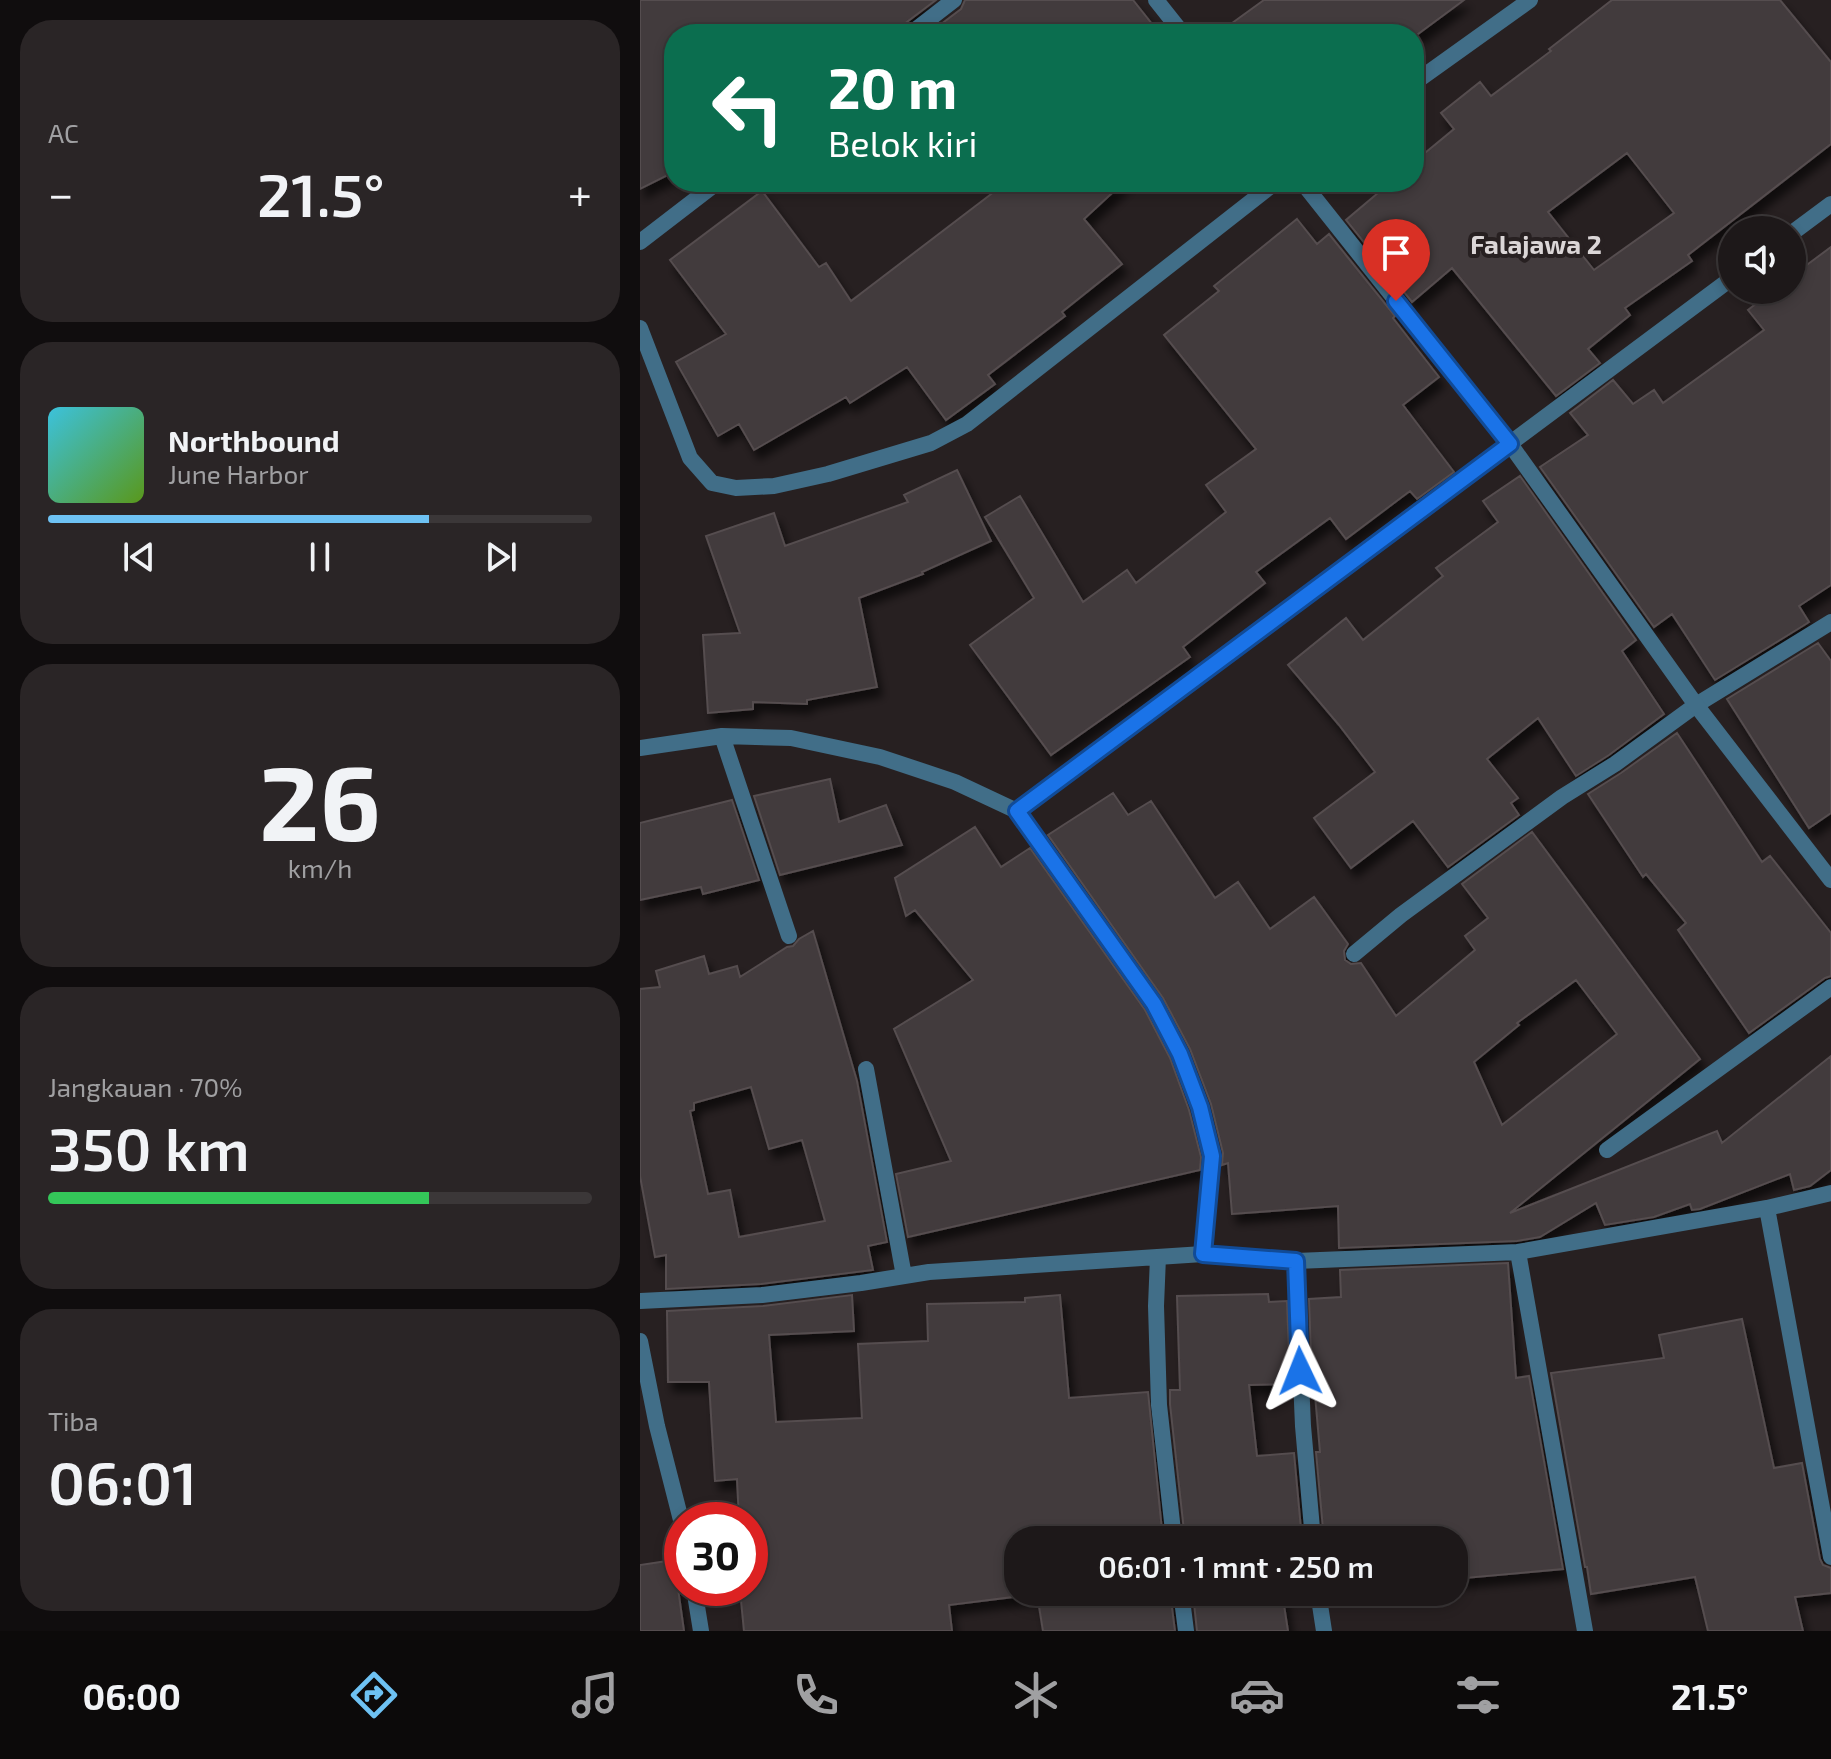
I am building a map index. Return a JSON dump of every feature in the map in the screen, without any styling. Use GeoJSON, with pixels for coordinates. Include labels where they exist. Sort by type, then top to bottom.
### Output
{"type":"FeatureCollection","features":[{"type":"Feature","properties":{"kind":"street"},"geometry":{"type":"LineString","coordinates":[[923,24],[954,0]]}},
{"type":"Feature","properties":{"kind":"street"},"geometry":{"type":"LineString","coordinates":[[1156,0],[1175,24]]}},
{"type":"Feature","properties":{"kind":"street"},"geometry":{"type":"LineString","coordinates":[[1424,76],[1530,0]]}},
{"type":"Feature","properties":{"kind":"street"},"geometry":{"type":"LineString","coordinates":[[640,242],[705,192]]}},
{"type":"Feature","properties":{"kind":"street"},"geometry":{"type":"LineString","coordinates":[[640,328],[690,458],[712,483],[736,488],[774,486],[828,474],[931,443],[967,424],[1263,192]]}},
{"type":"Feature","properties":{"kind":"street"},"geometry":{"type":"LineString","coordinates":[[1310,192],[1510,444],[1696,705],[1831,880]]}},
{"type":"Feature","properties":{"kind":"street"},"geometry":{"type":"LineString","coordinates":[[1806,223],[1831,204]]}},
{"type":"Feature","properties":{"kind":"street"},"geometry":{"type":"LineString","coordinates":[[1017,811],[1718,288]]}},
{"type":"Feature","properties":{"kind":"street"},"geometry":{"type":"LineString","coordinates":[[1354,954],[1401,915],[1562,797],[1615,764],[1696,705],[1831,622]]}},
{"type":"Feature","properties":{"kind":"street"},"geometry":{"type":"LineString","coordinates":[[722,736],[789,936]]}},
{"type":"Feature","properties":{"kind":"street"},"geometry":{"type":"LineString","coordinates":[[640,748],[722,736],[791,738],[880,757],[955,782],[1017,811],[1154,1004],[1180,1054],[1200,1107],[1212,1156],[1203,1254]]}},
{"type":"Feature","properties":{"kind":"street"},"geometry":{"type":"LineString","coordinates":[[1607,1150],[1831,987]]}},
{"type":"Feature","properties":{"kind":"street"},"geometry":{"type":"LineString","coordinates":[[866,1069],[904,1276]]}},
{"type":"Feature","properties":{"kind":"street"},"geometry":{"type":"LineString","coordinates":[[640,1301],[762,1295],[929,1272],[1006,1265],[1203,1254],[1296,1261],[1518,1252],[1767,1208],[1831,1193]]}},
{"type":"Feature","properties":{"kind":"street"},"geometry":{"type":"LineString","coordinates":[[1767,1208],[1831,1557]]}},
{"type":"Feature","properties":{"kind":"street"},"geometry":{"type":"LineString","coordinates":[[1518,1252],[1585,1631]]}},
{"type":"Feature","properties":{"kind":"street"},"geometry":{"type":"LineString","coordinates":[[1158,1257],[1159,1405],[1172,1526]]}},
{"type":"Feature","properties":{"kind":"street"},"geometry":{"type":"LineString","coordinates":[[1296,1261],[1303,1426],[1312,1526]]}},
{"type":"Feature","properties":{"kind":"street"},"geometry":{"type":"LineString","coordinates":[[640,1341],[676,1502]]}},
{"type":"Feature","properties":{"kind":"street"},"geometry":{"type":"LineString","coordinates":[[697,1606],[701,1631]]}},
{"type":"Feature","properties":{"kind":"street"},"geometry":{"type":"LineString","coordinates":[[1183,1606],[1186,1631]]}},
{"type":"Feature","properties":{"kind":"street"},"geometry":{"type":"LineString","coordinates":[[1320,1606],[1324,1631]]}},
{"type":"Feature","properties":{"kind":"building"},"geometry":{"type":"Polygon","coordinates":[[[640,0],[936,0],[904,24],[664,24],[664,177],[640,189],[640,0]]]}},
{"type":"Feature","properties":{"kind":"building"},"geometry":{"type":"Polygon","coordinates":[[[965,0],[1133,0],[1152,24],[941,24],[961,9],[965,0]]]}},
{"type":"Feature","properties":{"kind":"building"},"geometry":{"type":"Polygon","coordinates":[[[1264,0],[1464,0],[1424,30],[1424,24],[1231,24],[1264,0]]]}},
{"type":"Feature","properties":{"kind":"building"},"geometry":{"type":"Polygon","coordinates":[[[1612,0],[1780,0],[1831,62],[1831,144],[1738,216],[1718,216],[1718,232],[1688,255],[1692,261],[1625,308],[1630,315],[1588,349],[1600,363],[1556,396],[1452,268],[1412,302],[1346,220],[1379,192],[1424,192],[1424,154],[1454,129],[1441,113],[1480,82],[1491,96],[1612,0]],[[1627,153],[1548,212],[1594,270],[1674,213],[1627,153]]]}},
{"type":"Feature","properties":{"kind":"building"},"geometry":{"type":"Polygon","coordinates":[[[763,192],[819,267],[826,263],[851,301],[994,192],[1113,192],[1084,219],[1122,264],[1062,312],[1065,316],[988,375],[995,384],[946,420],[907,367],[850,403],[846,397],[754,450],[739,424],[718,436],[676,362],[726,334],[670,260],[763,192]]]}},
{"type":"Feature","properties":{"kind":"building"},"geometry":{"type":"Polygon","coordinates":[[[1297,219],[1317,244],[1329,234],[1439,377],[1403,405],[1454,472],[1417,499],[1410,491],[1346,539],[1330,518],[1256,572],[1265,583],[1183,647],[1190,657],[1051,755],[970,645],[1034,598],[985,517],[1020,496],[1083,602],[1127,570],[1136,583],[1226,512],[1206,485],[1256,449],[1164,335],[1219,291],[1214,286],[1297,219]]]}},
{"type":"Feature","properties":{"kind":"building"},"geometry":{"type":"Polygon","coordinates":[[[1831,247],[1831,585],[1799,606],[1809,622],[1715,680],[1672,614],[1654,627],[1540,467],[1588,435],[1570,413],[1613,380],[1633,404],[1654,390],[1663,403],[1764,330],[1748,310],[1756,304],[1806,304],[1806,266],[1831,247]]]}},
{"type":"Feature","properties":{"kind":"building"},"geometry":{"type":"Polygon","coordinates":[[[957,470],[991,541],[923,574],[859,598],[877,687],[807,700],[807,704],[753,702],[753,709],[708,713],[703,635],[740,633],[706,536],[774,513],[785,546],[908,502],[904,495],[957,470]]]}},
{"type":"Feature","properties":{"kind":"building"},"geometry":{"type":"Polygon","coordinates":[[[1520,476],[1636,640],[1622,651],[1664,714],[1576,776],[1538,718],[1487,759],[1518,798],[1511,803],[1519,815],[1448,867],[1413,821],[1351,868],[1314,818],[1375,772],[1288,665],[1346,618],[1363,640],[1443,576],[1436,568],[1498,522],[1483,501],[1520,476]]]}},
{"type":"Feature","properties":{"kind":"building"},"geometry":{"type":"Polygon","coordinates":[[[1818,643],[1831,661],[1831,813],[1809,828],[1727,699],[1818,643]]]}},
{"type":"Feature","properties":{"kind":"building"},"geometry":{"type":"Polygon","coordinates":[[[1677,733],[1762,862],[1770,856],[1831,933],[1831,976],[1749,1033],[1678,930],[1686,923],[1646,874],[1643,877],[1588,794],[1677,733]]]}},
{"type":"Feature","properties":{"kind":"building"},"geometry":{"type":"Polygon","coordinates":[[[830,779],[839,822],[886,805],[902,845],[780,875],[754,796],[830,779]]]}},
{"type":"Feature","properties":{"kind":"building"},"geometry":{"type":"Polygon","coordinates":[[[1113,793],[1128,815],[1151,801],[1215,898],[1238,882],[1270,929],[1314,897],[1348,944],[1344,951],[1345,960],[1351,964],[1361,963],[1396,1016],[1475,950],[1465,936],[1488,918],[1462,884],[1532,832],[1700,1059],[1510,1213],[1717,1131],[1722,1143],[1831,1056],[1831,1170],[1810,1186],[1794,1190],[1790,1174],[1700,1209],[1692,1210],[1690,1204],[1654,1217],[1605,1225],[1596,1203],[1540,1237],[1517,1241],[1339,1248],[1338,1206],[1232,1214],[1228,1163],[1222,1165],[1223,1153],[1211,1104],[1190,1049],[1163,998],[1048,835],[1113,793]],[[1576,980],[1517,1023],[1519,1025],[1474,1062],[1502,1125],[1617,1034],[1576,980]]]}},
{"type":"Feature","properties":{"kind":"building"},"geometry":{"type":"Polygon","coordinates":[[[732,800],[759,880],[703,894],[701,887],[640,900],[640,823],[732,800]]]}},
{"type":"Feature","properties":{"kind":"building"},"geometry":{"type":"Polygon","coordinates":[[[975,827],[1001,867],[1030,848],[1145,1010],[1170,1058],[1189,1110],[1201,1157],[1200,1170],[908,1237],[896,1174],[951,1161],[894,1029],[973,980],[915,910],[906,916],[895,878],[975,827]]]}},
{"type":"Feature","properties":{"kind":"building"},"geometry":{"type":"Polygon","coordinates":[[[813,931],[857,1081],[887,1242],[868,1246],[873,1270],[761,1284],[666,1289],[666,1255],[655,1257],[640,1176],[640,989],[660,987],[656,971],[704,956],[709,974],[737,966],[740,977],[793,946],[813,931]],[[751,1087],[694,1103],[694,1110],[690,1111],[708,1194],[730,1190],[739,1237],[825,1221],[802,1140],[769,1149],[751,1087]]]}},
{"type":"Feature","properties":{"kind":"building"},"geometry":{"type":"Polygon","coordinates":[[[1508,1263],[1516,1378],[1529,1376],[1563,1569],[1468,1578],[1468,1526],[1323,1526],[1309,1299],[1341,1297],[1340,1270],[1508,1263]]]}},
{"type":"Feature","properties":{"kind":"building"},"geometry":{"type":"Polygon","coordinates":[[[1268,1294],[1269,1302],[1287,1301],[1290,1384],[1249,1385],[1257,1456],[1294,1453],[1301,1526],[1183,1526],[1170,1404],[1170,1390],[1180,1390],[1177,1296],[1268,1294]]]}},
{"type":"Feature","properties":{"kind":"building"},"geometry":{"type":"Polygon","coordinates":[[[852,1295],[854,1331],[769,1335],[776,1422],[862,1418],[858,1344],[928,1341],[927,1304],[1025,1302],[1025,1298],[1060,1295],[1069,1398],[1148,1392],[1162,1526],[1004,1526],[1004,1598],[949,1605],[952,1631],[744,1631],[742,1606],[768,1606],[768,1502],[738,1502],[737,1479],[715,1481],[709,1382],[668,1382],[667,1311],[763,1306],[852,1295]]]}},
{"type":"Feature","properties":{"kind":"building"},"geometry":{"type":"Polygon","coordinates":[[[1742,1319],[1774,1468],[1802,1463],[1820,1559],[1823,1565],[1831,1568],[1831,1593],[1795,1597],[1803,1631],[1708,1631],[1695,1577],[1591,1594],[1585,1567],[1551,1373],[1664,1358],[1659,1335],[1742,1319]]]}},
{"type":"Feature","properties":{"kind":"building"},"geometry":{"type":"Polygon","coordinates":[[[664,1561],[664,1606],[680,1606],[684,1631],[640,1631],[640,1565],[664,1561]]]}},
{"type":"Feature","properties":{"kind":"building"},"geometry":{"type":"Polygon","coordinates":[[[1039,1606],[1172,1606],[1175,1631],[1043,1631],[1039,1606]]]}},
{"type":"Feature","properties":{"kind":"building"},"geometry":{"type":"Polygon","coordinates":[[[1194,1606],[1284,1606],[1288,1631],[1197,1631],[1194,1606]]]}},
{"type":"Feature","properties":{"kind":"district","name":"Falajawa 2"},"geometry":{"type":"Point","coordinates":[1536,245]}},
{"type":"Feature","properties":{"kind":"route"},"geometry":{"type":"LineString","coordinates":[[1300,1371],[1296,1261],[1203,1254],[1212,1156],[1200,1107],[1180,1054],[1154,1004],[1017,811],[1510,444],[1396,301]]}}]}
